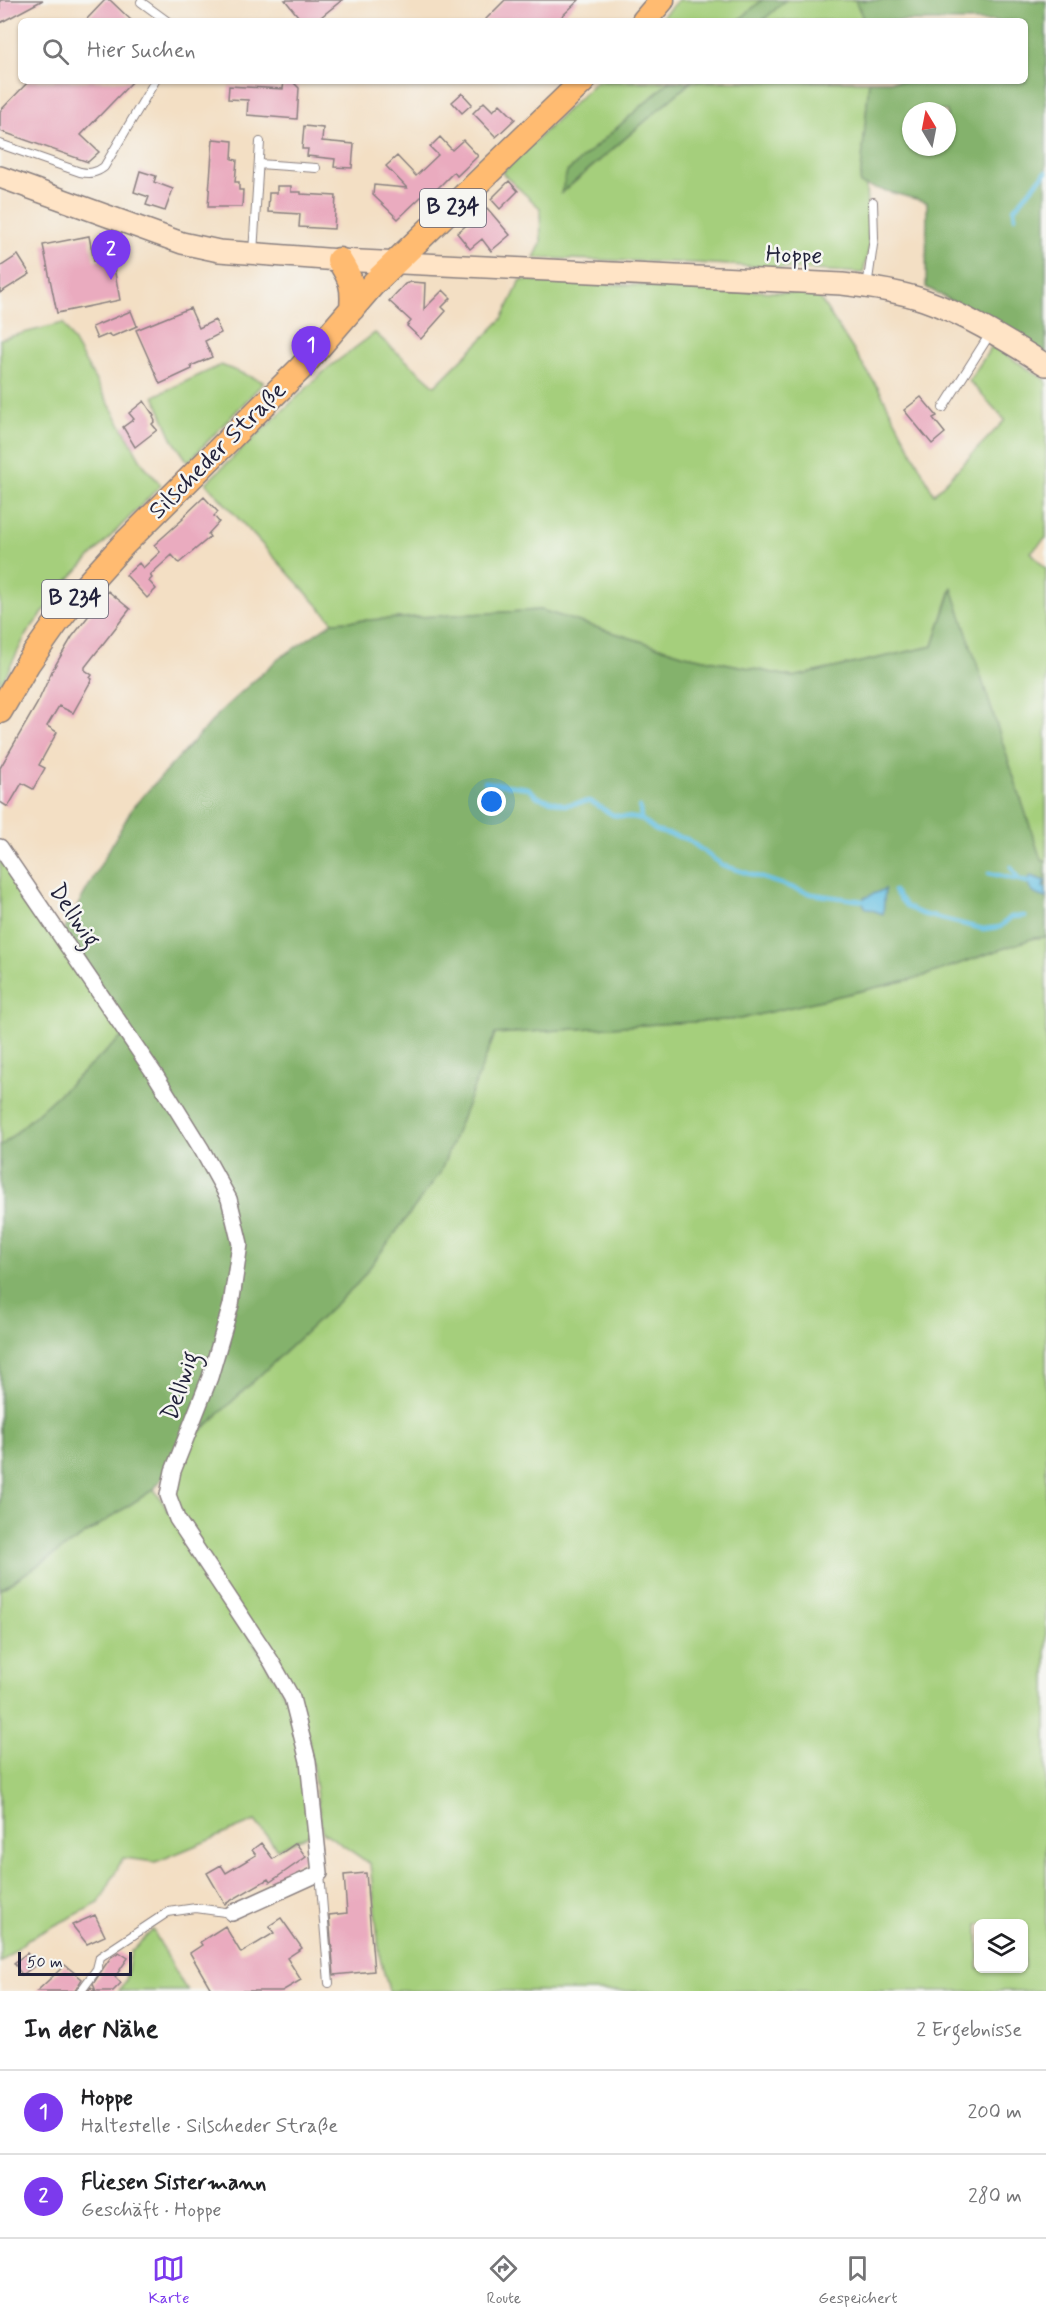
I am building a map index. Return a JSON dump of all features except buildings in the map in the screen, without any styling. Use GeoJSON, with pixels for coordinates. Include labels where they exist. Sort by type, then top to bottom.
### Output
{"type":"FeatureCollection","features":[{"type":"Feature","properties":{"kind":"main road"},"geometry":{"type":"LineString","coordinates":[[647,18],[662,0]]}},
{"type":"Feature","properties":{"kind":"main road","name":"Silscheder Straße"},"geometry":{"type":"LineString","coordinates":[[0,711],[34,655],[83,589],[123,545],[300,369],[395,262],[580,84]]}},
{"type":"Feature","properties":{"kind":"main road","name":"Hoppe"},"geometry":{"type":"LineString","coordinates":[[0,177],[182,243],[206,249],[339,260],[867,287],[925,301],[991,333],[1046,365]]}},
{"type":"Feature","properties":{"kind":"main road"},"geometry":{"type":"LineString","coordinates":[[339,260],[349,274],[353,289],[352,309]]}},
{"type":"Feature","properties":{"kind":"street","name":"Dellwig"},"geometry":{"type":"LineString","coordinates":[[0,847],[156,1076],[202,1150],[228,1199],[240,1244],[231,1305],[210,1377],[173,1471],[168,1495],[177,1519],[271,1661],[292,1698],[308,1761],[320,1873]]}},
{"type":"Feature","properties":{"kind":"street"},"geometry":{"type":"LineString","coordinates":[[232,1913],[320,1873]]}},
{"type":"Feature","properties":{"kind":"lane"},"geometry":{"type":"LineString","coordinates":[[141,2],[163,18]]}},
{"type":"Feature","properties":{"kind":"lane"},"geometry":{"type":"LineString","coordinates":[[0,144],[80,172],[93,173],[104,167],[153,84]]}},
{"type":"Feature","properties":{"kind":"lane"},"geometry":{"type":"LineString","coordinates":[[253,254],[260,142]]}},
{"type":"Feature","properties":{"kind":"lane"},"geometry":{"type":"LineString","coordinates":[[259,164],[316,168]]}},
{"type":"Feature","properties":{"kind":"lane"},"geometry":{"type":"LineString","coordinates":[[867,287],[874,238],[873,202]]}},
{"type":"Feature","properties":{"kind":"lane"},"geometry":{"type":"LineString","coordinates":[[943,408],[991,333]]}},
{"type":"Feature","properties":{"kind":"lane"},"geometry":{"type":"LineString","coordinates":[[320,1873],[329,1983]]}},
{"type":"Feature","properties":{"kind":"lane"},"geometry":{"type":"LineString","coordinates":[[81,1991],[97,1969],[100,1957],[168,1912],[196,1908],[232,1913]]}},
{"type":"Feature","properties":{"kind":"green space"},"geometry":{"type":"Polygon","coordinates":[[[678,0],[762,0],[741,18],[661,18],[678,0]]]}},
{"type":"Feature","properties":{"kind":"green space"},"geometry":{"type":"Polygon","coordinates":[[[762,0],[786,0],[765,18],[741,18],[762,0]]]}},
{"type":"Feature","properties":{"kind":"green space"},"geometry":{"type":"Polygon","coordinates":[[[786,0],[855,0],[863,18],[765,18],[786,0]]]}},
{"type":"Feature","properties":{"kind":"green space"},"geometry":{"type":"Polygon","coordinates":[[[856,0],[1046,1],[1046,353],[926,287],[927,202],[860,184],[869,84],[1028,84],[1028,18],[863,18],[856,0]]]}},
{"type":"Feature","properties":{"kind":"green space"},"geometry":{"type":"Polygon","coordinates":[[[594,84],[667,84],[567,172],[562,193],[689,84],[869,84],[860,184],[866,186],[869,249],[863,273],[695,263],[534,258],[541,243],[540,208],[502,173],[594,84]]]}},
{"type":"Feature","properties":{"kind":"green space"},"geometry":{"type":"Polygon","coordinates":[[[667,84],[688,84],[561,193],[567,172],[667,84]]]}},
{"type":"Feature","properties":{"kind":"green space"},"geometry":{"type":"Polygon","coordinates":[[[521,280],[817,294],[880,391],[934,494],[1005,420],[969,381],[992,346],[1046,380],[1046,538],[1031,552],[1046,569],[1046,862],[1041,860],[951,589],[933,646],[793,677],[685,655],[541,610],[333,622],[206,483],[328,368],[375,333],[435,386],[502,319],[521,280]]]}},
{"type":"Feature","properties":{"kind":"green space"},"geometry":{"type":"Polygon","coordinates":[[[63,323],[143,464],[161,485],[72,576],[27,633],[0,687],[0,339],[63,323]]]}},
{"type":"Feature","properties":{"kind":"green space"},"geometry":{"type":"Polygon","coordinates":[[[221,365],[264,382],[188,462],[173,440],[154,396],[221,365]]]}},
{"type":"Feature","properties":{"kind":"green space"},"geometry":{"type":"Polygon","coordinates":[[[952,588],[1041,860],[1046,862],[1046,937],[1034,938],[921,977],[740,1019],[495,1034],[440,1173],[358,1283],[189,1442],[154,1489],[0,1590],[0,1147],[123,1036],[64,930],[133,807],[225,707],[277,660],[333,622],[541,610],[685,655],[793,677],[933,646],[952,588]]]}},
{"type":"Feature","properties":{"kind":"green space"},"geometry":{"type":"Polygon","coordinates":[[[0,852],[123,1036],[0,1147],[0,852]]]}},
{"type":"Feature","properties":{"kind":"green space"},"geometry":{"type":"Polygon","coordinates":[[[1046,937],[1046,1991],[389,1991],[380,1958],[370,1864],[322,1831],[308,1736],[181,1518],[172,1495],[189,1442],[358,1283],[440,1173],[495,1034],[740,1019],[921,977],[1034,938],[1046,937]]]}},
{"type":"Feature","properties":{"kind":"green space"},"geometry":{"type":"Polygon","coordinates":[[[154,1489],[269,1664],[291,1702],[313,1833],[277,1849],[255,1821],[156,1862],[123,1858],[99,1903],[28,1939],[0,1963],[0,1590],[154,1489]]]}},
{"type":"Feature","properties":{"kind":"green space"},"geometry":{"type":"Polygon","coordinates":[[[153,1930],[188,1991],[119,1991],[126,1981],[131,1951],[153,1930]]]}},
{"type":"Feature","properties":{"kind":"water"},"geometry":{"type":"Polygon","coordinates":[[[1031,876],[1045,881],[1043,887],[1046,888],[1046,898],[1036,895],[1030,889],[1027,882],[1031,876]]]}},
{"type":"Feature","properties":{"kind":"water"},"geometry":{"type":"Polygon","coordinates":[[[885,889],[883,914],[866,908],[863,903],[864,898],[885,889]]]}},
{"type":"Feature","properties":{"kind":"waterway"},"geometry":{"type":"LineString","coordinates":[[1015,217],[1014,209],[1046,172]]}},
{"type":"Feature","properties":{"kind":"waterway"},"geometry":{"type":"LineString","coordinates":[[485,782],[528,788],[538,797],[565,805],[590,801],[613,815],[641,819],[656,831],[687,839],[722,865],[812,894],[863,901]]}},
{"type":"Feature","properties":{"kind":"waterway"},"geometry":{"type":"LineString","coordinates":[[640,807],[641,819]]}},
{"type":"Feature","properties":{"kind":"waterway"},"geometry":{"type":"LineString","coordinates":[[1011,867],[1019,880],[1027,882]]}},
{"type":"Feature","properties":{"kind":"waterway"},"geometry":{"type":"LineString","coordinates":[[989,873],[1019,880]]}},
{"type":"Feature","properties":{"kind":"waterway"},"geometry":{"type":"LineString","coordinates":[[894,891],[907,907],[922,914],[983,929],[1000,927],[1011,917],[1025,916]]}},
{"type":"Feature","properties":{"kind":"place","name":"Fliesen Sistermann"},"geometry":{"type":"Point","coordinates":[111,280]}},
{"type":"Feature","properties":{"kind":"place","name":"Hoppe"},"geometry":{"type":"Point","coordinates":[311,376]}}]}
